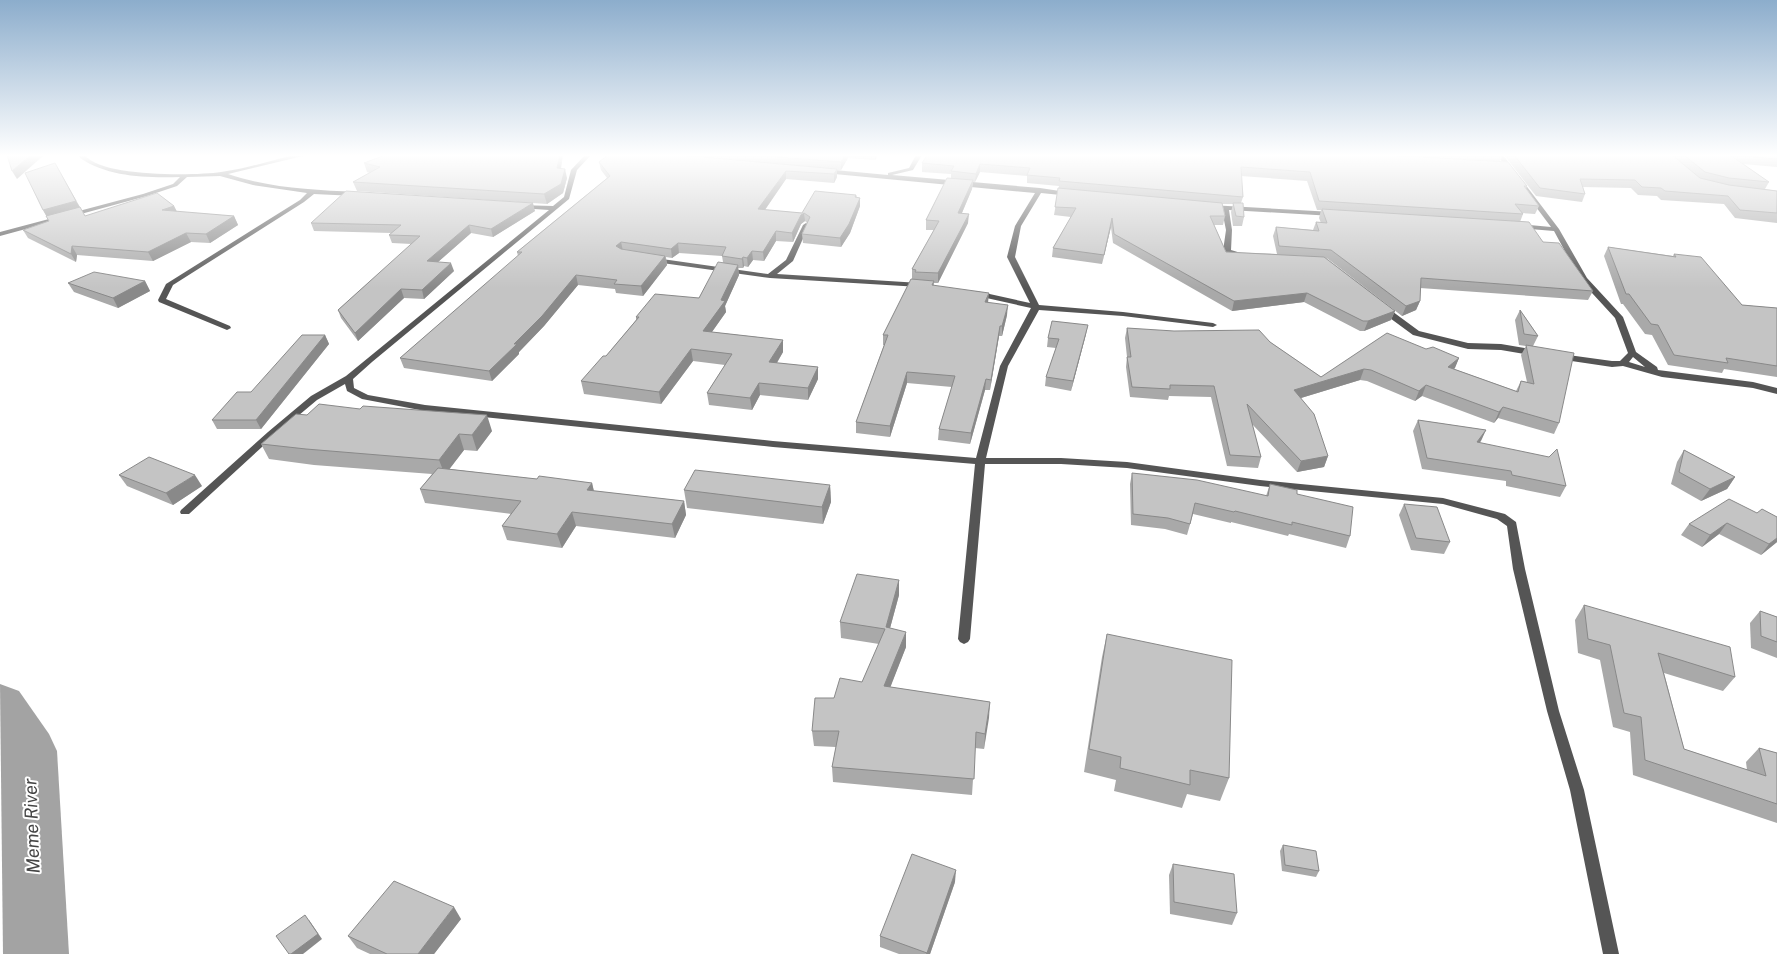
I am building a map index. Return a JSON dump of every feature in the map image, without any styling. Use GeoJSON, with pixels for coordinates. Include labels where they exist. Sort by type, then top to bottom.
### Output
{"type":"FeatureCollection","features":[{"type":"Feature","properties":{"kind":"street"},"geometry":{"type":"LineString","coordinates":[[0,234],[128,200]]}},
{"type":"Feature","properties":{"kind":"street"},"geometry":{"type":"LineString","coordinates":[[226,328],[162,300],[170,284],[304,200]]}},
{"type":"Feature","properties":{"kind":"street"},"geometry":{"type":"LineString","coordinates":[[185,512],[314,398],[349,378],[418,318],[565,200]]}},
{"type":"Feature","properties":{"kind":"street"},"geometry":{"type":"LineString","coordinates":[[1034,200],[1018,226],[1011,257],[1036,307]]}},
{"type":"Feature","properties":{"kind":"street"},"geometry":{"type":"LineString","coordinates":[[1534,200],[1556,229],[1584,279],[1619,317],[1632,353],[1662,374]]}},
{"type":"Feature","properties":{"kind":"street"},"geometry":{"type":"LineString","coordinates":[[515,205],[555,208]]}},
{"type":"Feature","properties":{"kind":"street"},"geometry":{"type":"LineString","coordinates":[[1206,206],[1338,214]]}},
{"type":"Feature","properties":{"kind":"street"},"geometry":{"type":"LineString","coordinates":[[1225,208],[1229,230],[1227,251],[1239,256],[1248,257]]}},
{"type":"Feature","properties":{"kind":"street"},"geometry":{"type":"LineString","coordinates":[[770,276],[789,261],[806,225]]}},
{"type":"Feature","properties":{"kind":"street"},"geometry":{"type":"LineString","coordinates":[[1509,225],[1556,229]]}},
{"type":"Feature","properties":{"kind":"street"},"geometry":{"type":"LineString","coordinates":[[644,258],[770,276],[924,285]]}},
{"type":"Feature","properties":{"kind":"street"},"geometry":{"type":"LineString","coordinates":[[969,292],[1036,307],[1122,314],[1213,325]]}},
{"type":"Feature","properties":{"kind":"street"},"geometry":{"type":"LineString","coordinates":[[1376,302],[1416,333],[1468,346],[1501,347],[1612,364],[1623,363],[1662,374],[1753,385],[1777,391]]}},
{"type":"Feature","properties":{"kind":"street"},"geometry":{"type":"LineString","coordinates":[[964,639],[980,461],[1004,366],[1036,307]]}},
{"type":"Feature","properties":{"kind":"street"},"geometry":{"type":"LineString","coordinates":[[1623,363],[1632,353]]}},
{"type":"Feature","properties":{"kind":"street"},"geometry":{"type":"LineString","coordinates":[[349,378],[350,390],[365,397],[425,408],[772,444],[980,461],[1061,461],[1127,465],[1269,484],[1443,502],[1501,516],[1512,524],[1519,569],[1553,711],[1577,790],[1611,954]]}},
{"type":"Feature","properties":{"kind":"building"},"geometry":{"type":"Polygon","coordinates":[[[38,200],[76,201],[43,210],[38,200]]]}},
{"type":"Feature","properties":{"kind":"building"},"geometry":{"type":"Polygon","coordinates":[[[137,200],[166,200],[174,206],[162,210],[234,216],[206,234],[186,233],[148,252],[72,246],[71,254],[23,230],[49,221],[46,216],[80,207],[85,216],[137,200]]]}},
{"type":"Feature","properties":{"kind":"building"},"geometry":{"type":"Polygon","coordinates":[[[337,200],[479,200],[533,203],[491,229],[469,225],[427,261],[451,263],[422,290],[401,289],[355,333],[338,310],[420,236],[389,235],[401,225],[311,223],[337,200]]]}},
{"type":"Feature","properties":{"kind":"building"},"geometry":{"type":"Polygon","coordinates":[[[581,200],[765,200],[758,209],[802,213],[810,200],[859,200],[849,224],[840,238],[802,234],[810,217],[804,213],[801,215],[792,233],[776,231],[763,252],[752,251],[747,258],[743,257],[742,259],[722,256],[726,247],[678,243],[671,249],[621,242],[616,246],[621,249],[665,256],[641,286],[614,284],[617,280],[576,275],[542,316],[514,344],[517,344],[489,371],[400,358],[522,252],[517,252],[581,200]]]}},
{"type":"Feature","properties":{"kind":"building"},"geometry":{"type":"Polygon","coordinates":[[[936,200],[964,200],[958,213],[969,214],[938,273],[915,272],[916,270],[912,269],[939,221],[926,220],[936,200]]]}},
{"type":"Feature","properties":{"kind":"building"},"geometry":{"type":"Polygon","coordinates":[[[1056,200],[1184,200],[1222,203],[1225,216],[1210,216],[1226,252],[1324,257],[1395,311],[1363,321],[1307,293],[1234,301],[1114,234],[1112,218],[1104,255],[1053,248],[1076,208],[1055,207],[1056,200]]]}},
{"type":"Feature","properties":{"kind":"building"},"geometry":{"type":"Polygon","coordinates":[[[1319,200],[1534,200],[1539,206],[1515,204],[1523,214],[1319,200]]]}},
{"type":"Feature","properties":{"kind":"building"},"geometry":{"type":"Polygon","coordinates":[[[1731,200],[1777,200],[1777,213],[1740,210],[1731,200]]]}},
{"type":"Feature","properties":{"kind":"building"},"geometry":{"type":"Polygon","coordinates":[[[1233,203],[1243,203],[1244,217],[1236,216],[1233,203]]]}},
{"type":"Feature","properties":{"kind":"building"},"geometry":{"type":"Polygon","coordinates":[[[1322,209],[1529,222],[1543,242],[1559,243],[1593,291],[1421,278],[1420,301],[1406,306],[1331,250],[1279,246],[1276,227],[1319,231],[1316,222],[1327,223],[1322,209]]]}},
{"type":"Feature","properties":{"kind":"building"},"geometry":{"type":"Polygon","coordinates":[[[1608,247],[1676,257],[1674,254],[1701,257],[1742,305],[1777,308],[1777,366],[1726,358],[1728,363],[1674,355],[1658,325],[1651,324],[1629,294],[1626,294],[1608,247]]]}},
{"type":"Feature","properties":{"kind":"building"},"geometry":{"type":"Polygon","coordinates":[[[718,262],[738,265],[721,300],[725,301],[703,331],[783,340],[769,362],[818,367],[808,388],[759,383],[750,398],[707,393],[732,354],[691,349],[659,392],[581,381],[603,356],[606,356],[639,317],[636,317],[655,294],[699,298],[718,262]]]}},
{"type":"Feature","properties":{"kind":"building"},"geometry":{"type":"Polygon","coordinates":[[[94,272],[145,281],[113,298],[68,283],[94,272]]]}},
{"type":"Feature","properties":{"kind":"building"},"geometry":{"type":"Polygon","coordinates":[[[911,279],[934,281],[932,285],[989,293],[985,302],[1008,305],[1002,326],[1000,326],[991,380],[986,379],[971,433],[939,429],[955,376],[907,372],[890,426],[856,422],[888,335],[883,335],[911,279]]]}},
{"type":"Feature","properties":{"kind":"building"},"geometry":{"type":"Polygon","coordinates":[[[1520,310],[1538,336],[1524,334],[1520,310]]]}},
{"type":"Feature","properties":{"kind":"building"},"geometry":{"type":"Polygon","coordinates":[[[1052,321],[1088,325],[1073,381],[1046,377],[1059,339],[1048,338],[1052,321]]]}},
{"type":"Feature","properties":{"kind":"building"},"geometry":{"type":"Polygon","coordinates":[[[1127,328],[1174,331],[1259,330],[1270,342],[1321,377],[1387,333],[1426,349],[1433,347],[1459,358],[1448,367],[1518,392],[1521,381],[1534,384],[1526,345],[1574,353],[1559,423],[1503,407],[1499,412],[1426,385],[1419,391],[1371,370],[1364,369],[1294,390],[1314,414],[1328,456],[1301,461],[1247,404],[1261,457],[1230,455],[1214,386],[1170,385],[1170,389],[1132,387],[1127,357],[1131,357],[1127,328]]]}},
{"type":"Feature","properties":{"kind":"building"},"geometry":{"type":"Polygon","coordinates":[[[302,335],[325,335],[256,420],[212,420],[237,392],[251,392],[302,335]]]}},
{"type":"Feature","properties":{"kind":"building"},"geometry":{"type":"Polygon","coordinates":[[[319,404],[360,409],[363,406],[487,415],[472,435],[459,434],[439,460],[261,444],[296,414],[307,415],[319,404]]]}},
{"type":"Feature","properties":{"kind":"building"},"geometry":{"type":"Polygon","coordinates":[[[1418,420],[1486,430],[1477,442],[1549,457],[1557,449],[1566,486],[1512,475],[1511,471],[1427,458],[1418,420]]]}},
{"type":"Feature","properties":{"kind":"building"},"geometry":{"type":"Polygon","coordinates":[[[1684,450],[1735,477],[1710,489],[1679,472],[1684,450]]]}},
{"type":"Feature","properties":{"kind":"building"},"geometry":{"type":"Polygon","coordinates":[[[149,457],[195,475],[166,493],[119,475],[149,457]]]}},
{"type":"Feature","properties":{"kind":"building"},"geometry":{"type":"Polygon","coordinates":[[[438,468],[537,479],[539,476],[592,483],[587,490],[684,501],[672,524],[572,512],[557,534],[502,526],[521,501],[420,489],[438,468]]]}},
{"type":"Feature","properties":{"kind":"building"},"geometry":{"type":"Polygon","coordinates":[[[695,470],[830,485],[822,507],[684,490],[695,470]]]}},
{"type":"Feature","properties":{"kind":"building"},"geometry":{"type":"Polygon","coordinates":[[[1132,473],[1197,480],[1268,496],[1270,484],[1297,490],[1297,494],[1353,507],[1350,536],[1292,522],[1292,525],[1195,503],[1190,524],[1168,518],[1133,514],[1132,473]]]}},
{"type":"Feature","properties":{"kind":"building"},"geometry":{"type":"Polygon","coordinates":[[[1729,499],[1757,513],[1762,509],[1777,517],[1777,538],[1769,544],[1727,523],[1710,535],[1689,524],[1729,499]]]}},
{"type":"Feature","properties":{"kind":"building"},"geometry":{"type":"Polygon","coordinates":[[[1404,504],[1437,507],[1450,542],[1416,538],[1404,504]]]}},
{"type":"Feature","properties":{"kind":"building"},"geometry":{"type":"Polygon","coordinates":[[[857,574],[899,580],[886,627],[906,632],[884,686],[990,702],[985,734],[976,732],[974,779],[832,767],[839,731],[812,731],[815,698],[834,698],[840,678],[862,682],[885,629],[840,622],[857,574]]]}},
{"type":"Feature","properties":{"kind":"building"},"geometry":{"type":"Polygon","coordinates":[[[1584,605],[1730,647],[1735,677],[1658,653],[1684,749],[1766,776],[1759,748],[1777,753],[1777,804],[1645,760],[1641,717],[1624,713],[1610,645],[1588,639],[1584,605]]]}},
{"type":"Feature","properties":{"kind":"building"},"geometry":{"type":"Polygon","coordinates":[[[1760,611],[1777,617],[1777,642],[1761,636],[1760,611]]]}},
{"type":"Feature","properties":{"kind":"building"},"geometry":{"type":"Polygon","coordinates":[[[1107,634],[1232,660],[1229,778],[1190,770],[1190,785],[1120,768],[1121,757],[1089,749],[1107,634]]]}},
{"type":"Feature","properties":{"kind":"building"},"geometry":{"type":"Polygon","coordinates":[[[1283,845],[1316,851],[1319,871],[1285,865],[1283,845]]]}},
{"type":"Feature","properties":{"kind":"building"},"geometry":{"type":"Polygon","coordinates":[[[912,854],[956,870],[927,953],[880,936],[912,854]]]}},
{"type":"Feature","properties":{"kind":"building"},"geometry":{"type":"Polygon","coordinates":[[[1173,864],[1234,874],[1237,913],[1174,902],[1173,864]]]}},
{"type":"Feature","properties":{"kind":"building"},"geometry":{"type":"Polygon","coordinates":[[[394,881],[454,907],[418,954],[387,954],[348,936],[394,881]]]}},
{"type":"Feature","properties":{"kind":"building"},"geometry":{"type":"Polygon","coordinates":[[[305,915],[318,934],[289,954],[276,936],[305,915]]]}},
{"type":"Feature","properties":{"kind":"waterway","name":"Meme River"},"geometry":{"type":"LineString","coordinates":[[0,706],[29,751],[36,954]]}}]}
